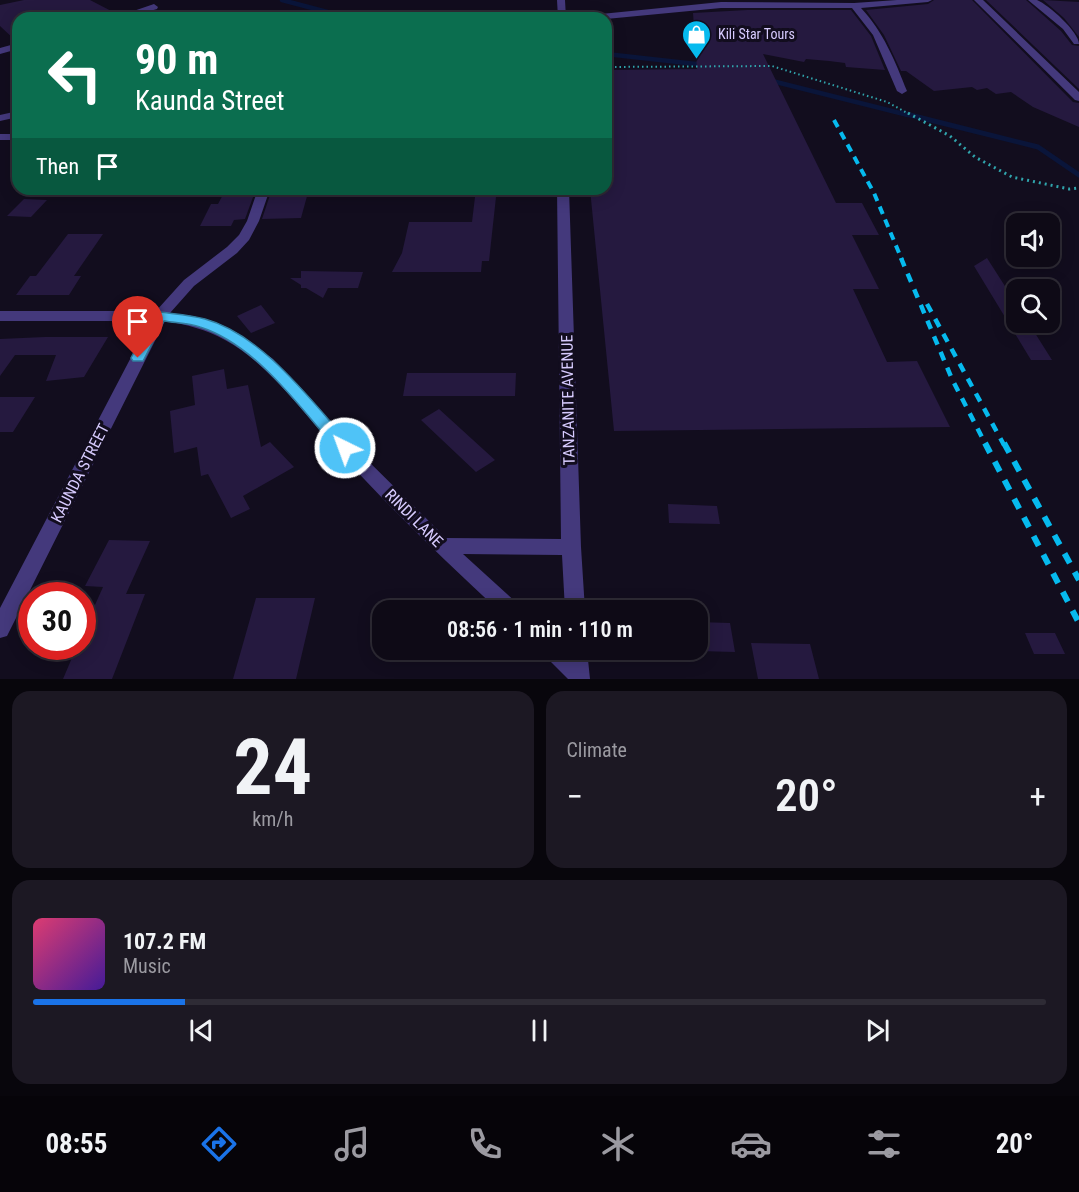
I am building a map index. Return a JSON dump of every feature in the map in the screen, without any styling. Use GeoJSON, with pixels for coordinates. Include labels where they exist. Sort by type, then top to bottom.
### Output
{"type":"FeatureCollection","features":[{"type":"Feature","properties":{"kind":"street"},"geometry":{"type":"LineString","coordinates":[[612,16],[721,5],[854,6],[928,0]]}},
{"type":"Feature","properties":{"kind":"street"},"geometry":{"type":"LineString","coordinates":[[978,0],[1079,98]]}},
{"type":"Feature","properties":{"kind":"street"},"geometry":{"type":"LineString","coordinates":[[1032,0],[1066,27],[1077,42]]}},
{"type":"Feature","properties":{"kind":"street"},"geometry":{"type":"LineString","coordinates":[[854,6],[867,18],[884,46],[902,91]]}},
{"type":"Feature","properties":{"kind":"street"},"geometry":{"type":"LineString","coordinates":[[139,12],[154,8]]}},
{"type":"Feature","properties":{"kind":"street","name":"KAUNDA STREET"},"geometry":{"type":"LineString","coordinates":[[0,629],[160,316],[189,283],[244,237],[253,221],[262,195]]}},
{"type":"Feature","properties":{"kind":"street","name":"TANZANITE AVENUE"},"geometry":{"type":"LineString","coordinates":[[563,195],[571,548],[574,600]]}},
{"type":"Feature","properties":{"kind":"street","name":"RINDI LANE"},"geometry":{"type":"LineString","coordinates":[[0,316],[160,316],[203,323],[232,337],[268,363],[345,448],[441,546],[499,600]]}},
{"type":"Feature","properties":{"kind":"street"},"geometry":{"type":"LineString","coordinates":[[441,546],[571,548]]}},
{"type":"Feature","properties":{"kind":"street"},"geometry":{"type":"LineString","coordinates":[[563,660],[579,677]]}},
{"type":"Feature","properties":{"kind":"street"},"geometry":{"type":"LineString","coordinates":[[578,660],[579,677]]}},
{"type":"Feature","properties":{"kind":"path"},"geometry":{"type":"LineString","coordinates":[[612,67],[772,66],[887,102],[950,136],[975,157],[1012,177],[1069,189],[1079,188]]}},
{"type":"Feature","properties":{"kind":"building"},"geometry":{"type":"Polygon","coordinates":[[[24,0],[90,0],[113,12],[12,12],[12,37],[0,26],[0,5],[24,0]]]}},
{"type":"Feature","properties":{"kind":"building"},"geometry":{"type":"Polygon","coordinates":[[[934,0],[972,0],[1073,102],[1079,103],[1079,127],[1033,107],[1011,92],[996,94],[987,88],[977,90],[972,87],[934,91],[906,71],[901,71],[884,35],[866,10],[928,4],[934,0]]]}},
{"type":"Feature","properties":{"kind":"building"},"geometry":{"type":"Polygon","coordinates":[[[986,0],[1026,0],[1061,31],[1072,45],[1079,46],[1079,89],[986,0]]]}},
{"type":"Feature","properties":{"kind":"building"},"geometry":{"type":"Polygon","coordinates":[[[1043,0],[1079,2],[1079,37],[1064,18],[1043,0]]]}},
{"type":"Feature","properties":{"kind":"building"},"geometry":{"type":"Polygon","coordinates":[[[747,10],[851,10],[871,36],[885,70],[846,67],[845,63],[829,61],[806,59],[804,62],[763,54],[836,203],[862,203],[879,235],[852,235],[879,289],[853,289],[887,362],[917,361],[950,427],[614,431],[591,195],[612,195],[612,70],[697,69],[693,13],[747,10]]]}},
{"type":"Feature","properties":{"kind":"building"},"geometry":{"type":"Polygon","coordinates":[[[223,195],[254,195],[245,219],[234,220],[231,226],[200,226],[211,204],[218,204],[223,195]]]}},
{"type":"Feature","properties":{"kind":"building"},"geometry":{"type":"Polygon","coordinates":[[[270,195],[307,195],[301,218],[262,219],[270,195]]]}},
{"type":"Feature","properties":{"kind":"building"},"geometry":{"type":"Polygon","coordinates":[[[475,197],[496,197],[489,261],[482,261],[481,272],[392,272],[402,253],[409,222],[472,222],[475,197]]]}},
{"type":"Feature","properties":{"kind":"building"},"geometry":{"type":"Polygon","coordinates":[[[24,199],[47,200],[31,217],[7,216],[24,199]]]}},
{"type":"Feature","properties":{"kind":"building"},"geometry":{"type":"Polygon","coordinates":[[[68,234],[103,234],[74,276],[81,276],[69,295],[16,295],[30,276],[36,276],[68,234]]]}},
{"type":"Feature","properties":{"kind":"building"},"geometry":{"type":"Polygon","coordinates":[[[987,258],[1006,288],[1006,319],[974,266],[987,258]]]}},
{"type":"Feature","properties":{"kind":"building"},"geometry":{"type":"Polygon","coordinates":[[[301,271],[363,272],[358,288],[328,288],[323,298],[306,288],[301,288],[301,285],[290,278],[301,278],[301,271]]]}},
{"type":"Feature","properties":{"kind":"building"},"geometry":{"type":"Polygon","coordinates":[[[261,305],[275,323],[251,333],[237,316],[261,305]]]}},
{"type":"Feature","properties":{"kind":"building"},"geometry":{"type":"Polygon","coordinates":[[[1015,333],[1035,333],[1052,360],[1031,360],[1015,333]]]}},
{"type":"Feature","properties":{"kind":"building"},"geometry":{"type":"Polygon","coordinates":[[[108,337],[84,377],[46,381],[56,355],[15,355],[0,376],[0,339],[108,337]]]}},
{"type":"Feature","properties":{"kind":"building"},"geometry":{"type":"Polygon","coordinates":[[[224,369],[227,389],[248,385],[261,447],[270,442],[294,467],[243,496],[250,509],[231,518],[208,474],[201,476],[197,447],[174,453],[170,411],[195,405],[192,376],[224,369]]]}},
{"type":"Feature","properties":{"kind":"building"},"geometry":{"type":"Polygon","coordinates":[[[407,373],[516,373],[515,396],[403,396],[407,373]]]}},
{"type":"Feature","properties":{"kind":"building"},"geometry":{"type":"Polygon","coordinates":[[[0,397],[35,397],[13,432],[0,432],[0,397]]]}},
{"type":"Feature","properties":{"kind":"building"},"geometry":{"type":"Polygon","coordinates":[[[439,409],[495,460],[476,472],[421,420],[439,409]]]}},
{"type":"Feature","properties":{"kind":"building"},"geometry":{"type":"Polygon","coordinates":[[[668,504],[717,506],[720,524],[669,523],[668,504]]]}},
{"type":"Feature","properties":{"kind":"building"},"geometry":{"type":"Polygon","coordinates":[[[109,540],[150,541],[126,594],[145,594],[112,679],[63,679],[71,660],[96,660],[96,603],[103,587],[96,587],[96,582],[87,582],[109,540]]]}},
{"type":"Feature","properties":{"kind":"building"},"geometry":{"type":"Polygon","coordinates":[[[256,598],[315,598],[296,679],[233,679],[256,598]]]}},
{"type":"Feature","properties":{"kind":"building"},"geometry":{"type":"Polygon","coordinates":[[[708,622],[730,623],[735,652],[708,651],[708,622]]]}},
{"type":"Feature","properties":{"kind":"building"},"geometry":{"type":"Polygon","coordinates":[[[1025,633],[1055,633],[1065,654],[1034,654],[1025,633]]]}},
{"type":"Feature","properties":{"kind":"building"},"geometry":{"type":"Polygon","coordinates":[[[751,643],[810,644],[819,679],[758,679],[751,643]]]}},
{"type":"Feature","properties":{"kind":"waterway"},"geometry":{"type":"LineString","coordinates":[[282,0],[327,12]]}},
{"type":"Feature","properties":{"kind":"waterway"},"geometry":{"type":"LineString","coordinates":[[612,55],[705,65]]}},
{"type":"Feature","properties":{"kind":"waterway"},"geometry":{"type":"LineString","coordinates":[[768,80],[908,115]]}},
{"type":"Feature","properties":{"kind":"waterway"},"geometry":{"type":"LineString","coordinates":[[902,113],[1038,147],[1079,175]]}},
{"type":"Feature","properties":{"kind":"railway"},"geometry":{"type":"LineString","coordinates":[[834,120],[874,193],[902,260]]}},
{"type":"Feature","properties":{"kind":"railway"},"geometry":{"type":"LineString","coordinates":[[901,258],[952,379],[986,445]]}},
{"type":"Feature","properties":{"kind":"railway"},"geometry":{"type":"LineString","coordinates":[[927,304],[1004,445]]}},
{"type":"Feature","properties":{"kind":"railway"},"geometry":{"type":"LineString","coordinates":[[985,443],[1079,623]]}},
{"type":"Feature","properties":{"kind":"railway"},"geometry":{"type":"LineString","coordinates":[[1004,443],[1079,580]]}},
{"type":"Feature","properties":{"kind":"place","name":"Kili Star Tours"},"geometry":{"type":"Point","coordinates":[697,60]}},
{"type":"Feature","properties":{"kind":"route"},"geometry":{"type":"LineString","coordinates":[[138,358],[160,316],[203,323],[232,337],[268,363],[345,448]]}}]}
